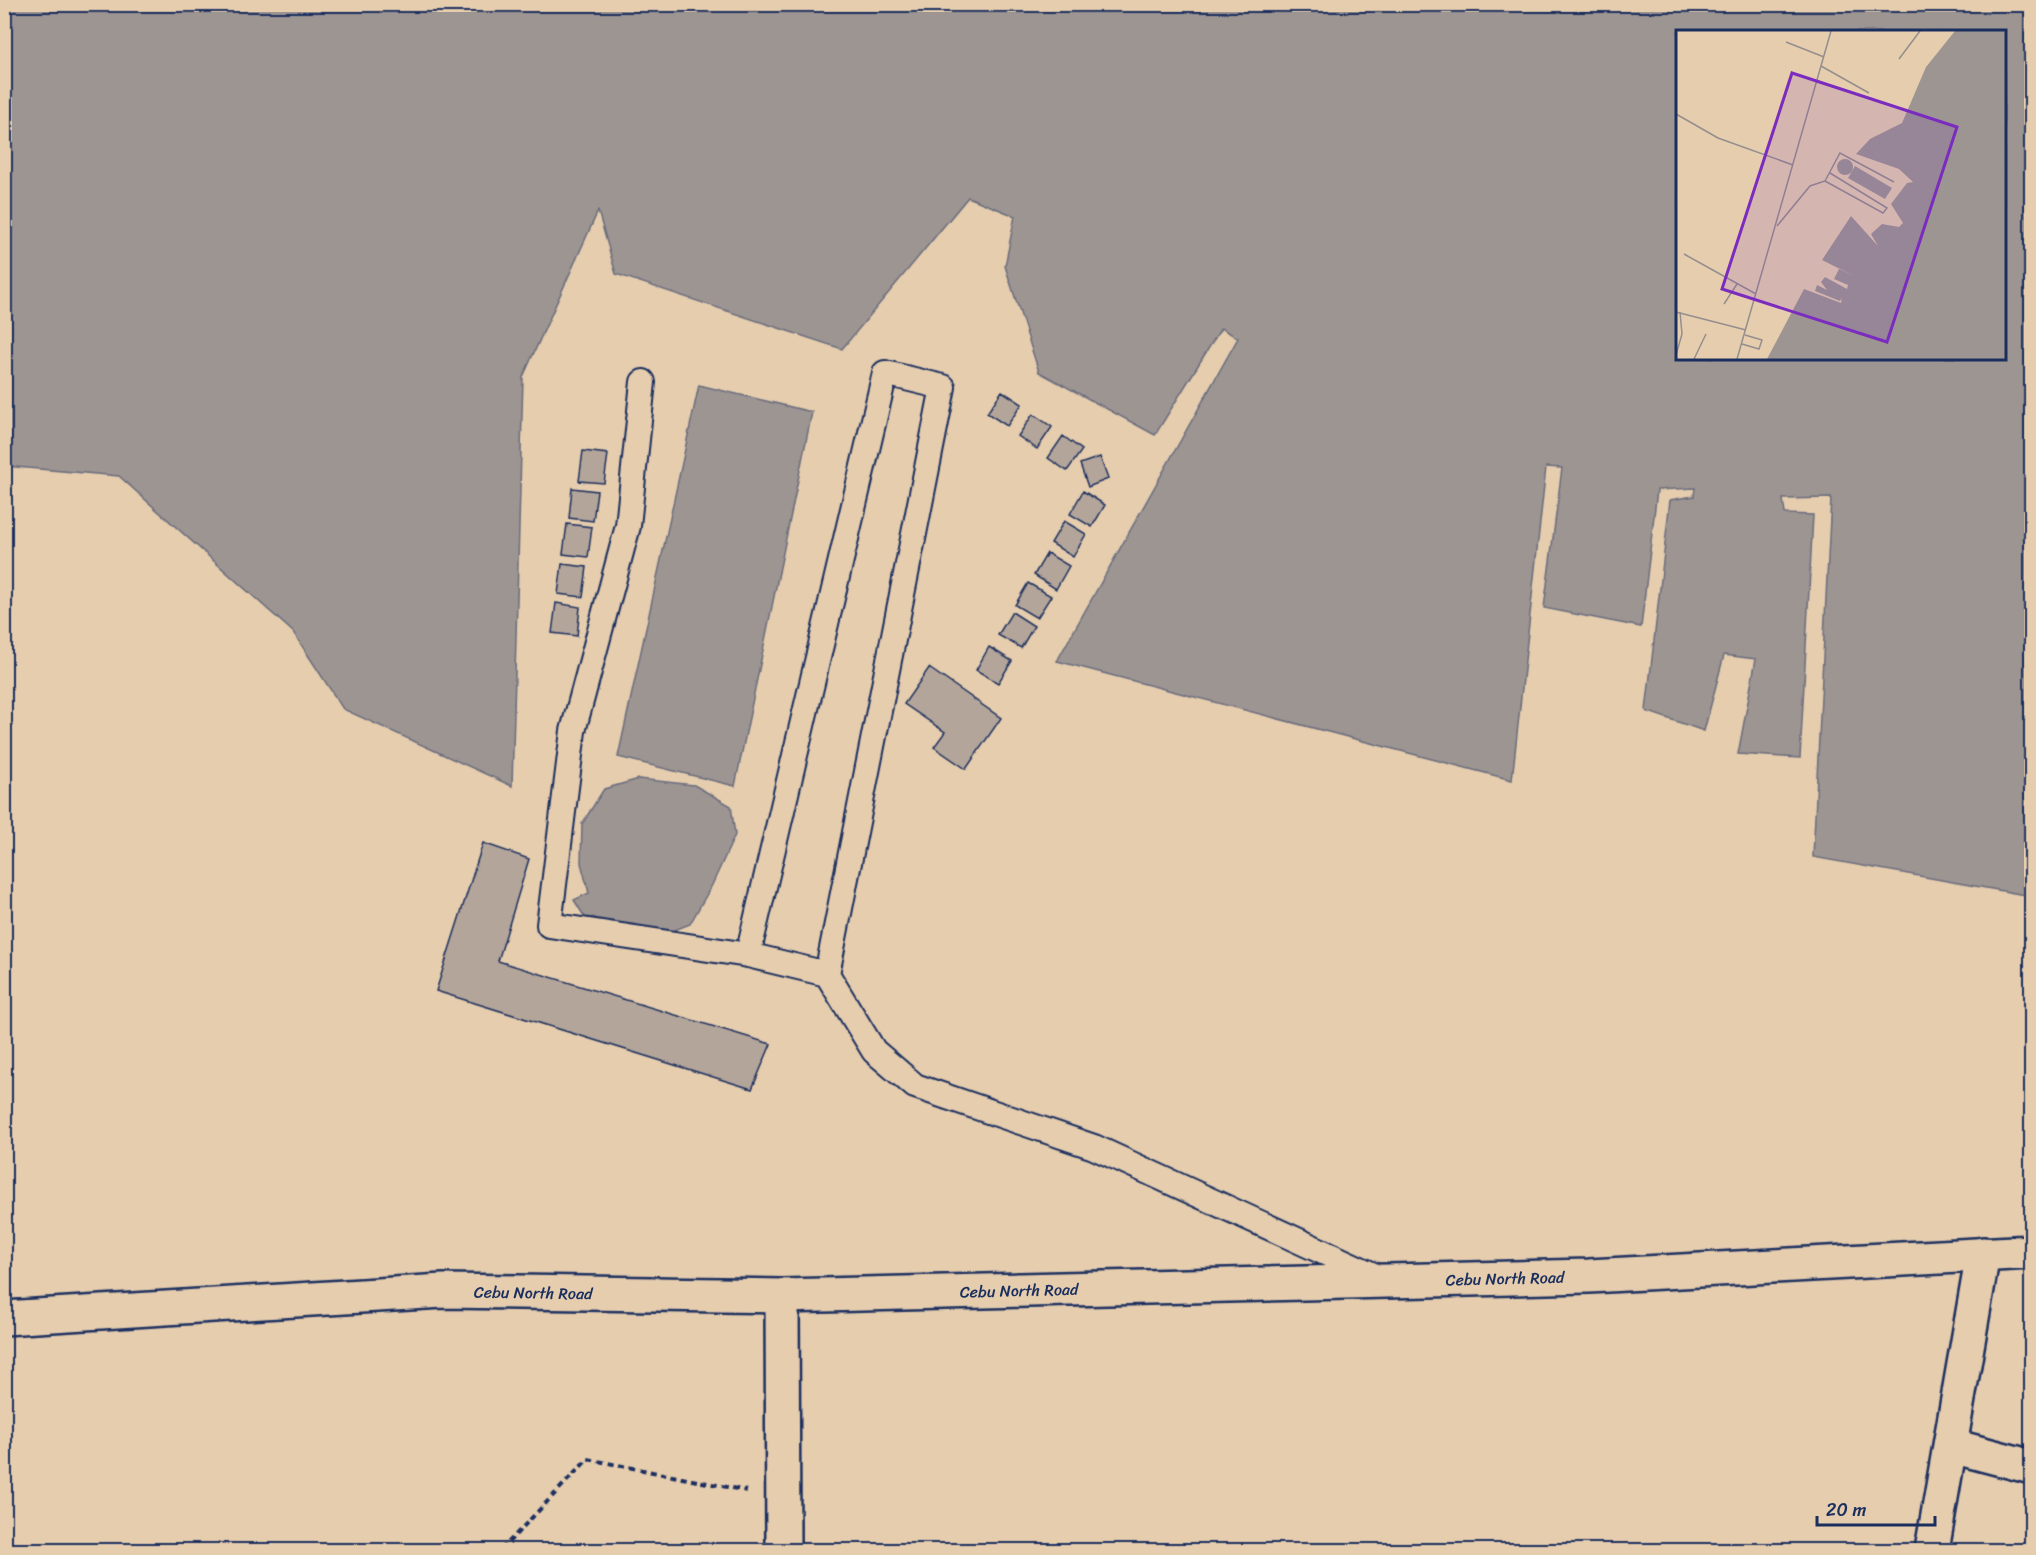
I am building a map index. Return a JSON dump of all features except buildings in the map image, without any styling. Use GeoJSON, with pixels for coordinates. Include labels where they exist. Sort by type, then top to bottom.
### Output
{"type":"FeatureCollection","features":[{"type":"Feature","properties":{"kind":"main road","name":"Cebu North Road"},"geometry":{"type":"LineString","coordinates":[[4,1318],[443,1291],[783,1296],[1589,1276],[2031,1252]]}},
{"type":"Feature","properties":{"kind":"main road"},"geometry":{"type":"LineString","coordinates":[[1932,1551],[1952,1446],[1983,1254]]}},
{"type":"Feature","properties":{"kind":"main road"},"geometry":{"type":"LineString","coordinates":[[783,1296],[783,1551]]}},
{"type":"Feature","properties":{"kind":"main road"},"geometry":{"type":"LineString","coordinates":[[1952,1446],[2031,1467]]}},
{"type":"Feature","properties":{"kind":"lane"},"geometry":{"type":"LineString","coordinates":[[748,955],[885,373],[944,387],[826,974],[874,1051],[915,1086],[1094,1147],[1387,1281]]}},
{"type":"Feature","properties":{"kind":"lane"},"geometry":{"type":"LineString","coordinates":[[643,382],[628,526],[573,731],[549,925],[748,955],[826,974]]}},
{"type":"Feature","properties":{"kind":"path"},"geometry":{"type":"LineString","coordinates":[[501,1551],[588,1459],[783,1498]]}},
{"type":"Feature","properties":{"kind":"shaded area"},"geometry":{"type":"Polygon","coordinates":[[[4,5],[2031,5],[2031,896],[1813,857],[1831,498],[1783,499],[1785,514],[1813,515],[1800,758],[1738,754],[1756,659],[1724,655],[1704,731],[1646,711],[1670,500],[1694,496],[1695,488],[1657,490],[1641,627],[1544,608],[1562,468],[1546,467],[1512,780],[1057,661],[1238,338],[1221,328],[1155,435],[1039,372],[1005,266],[1015,216],[968,197],[842,349],[616,274],[598,211],[523,377],[512,786],[343,709],[293,632],[119,476],[5,466],[4,5]]]}},
{"type":"Feature","properties":{"kind":"shaded area"},"geometry":{"type":"Polygon","coordinates":[[[699,385],[812,412],[735,786],[618,757],[699,385]]]}},
{"type":"Feature","properties":{"kind":"shaded area"},"geometry":{"type":"Polygon","coordinates":[[[639,779],[694,785],[731,806],[735,835],[712,885],[690,924],[667,933],[632,932],[593,917],[586,919],[574,900],[589,893],[581,863],[582,824],[604,789],[639,779]]]}}]}
